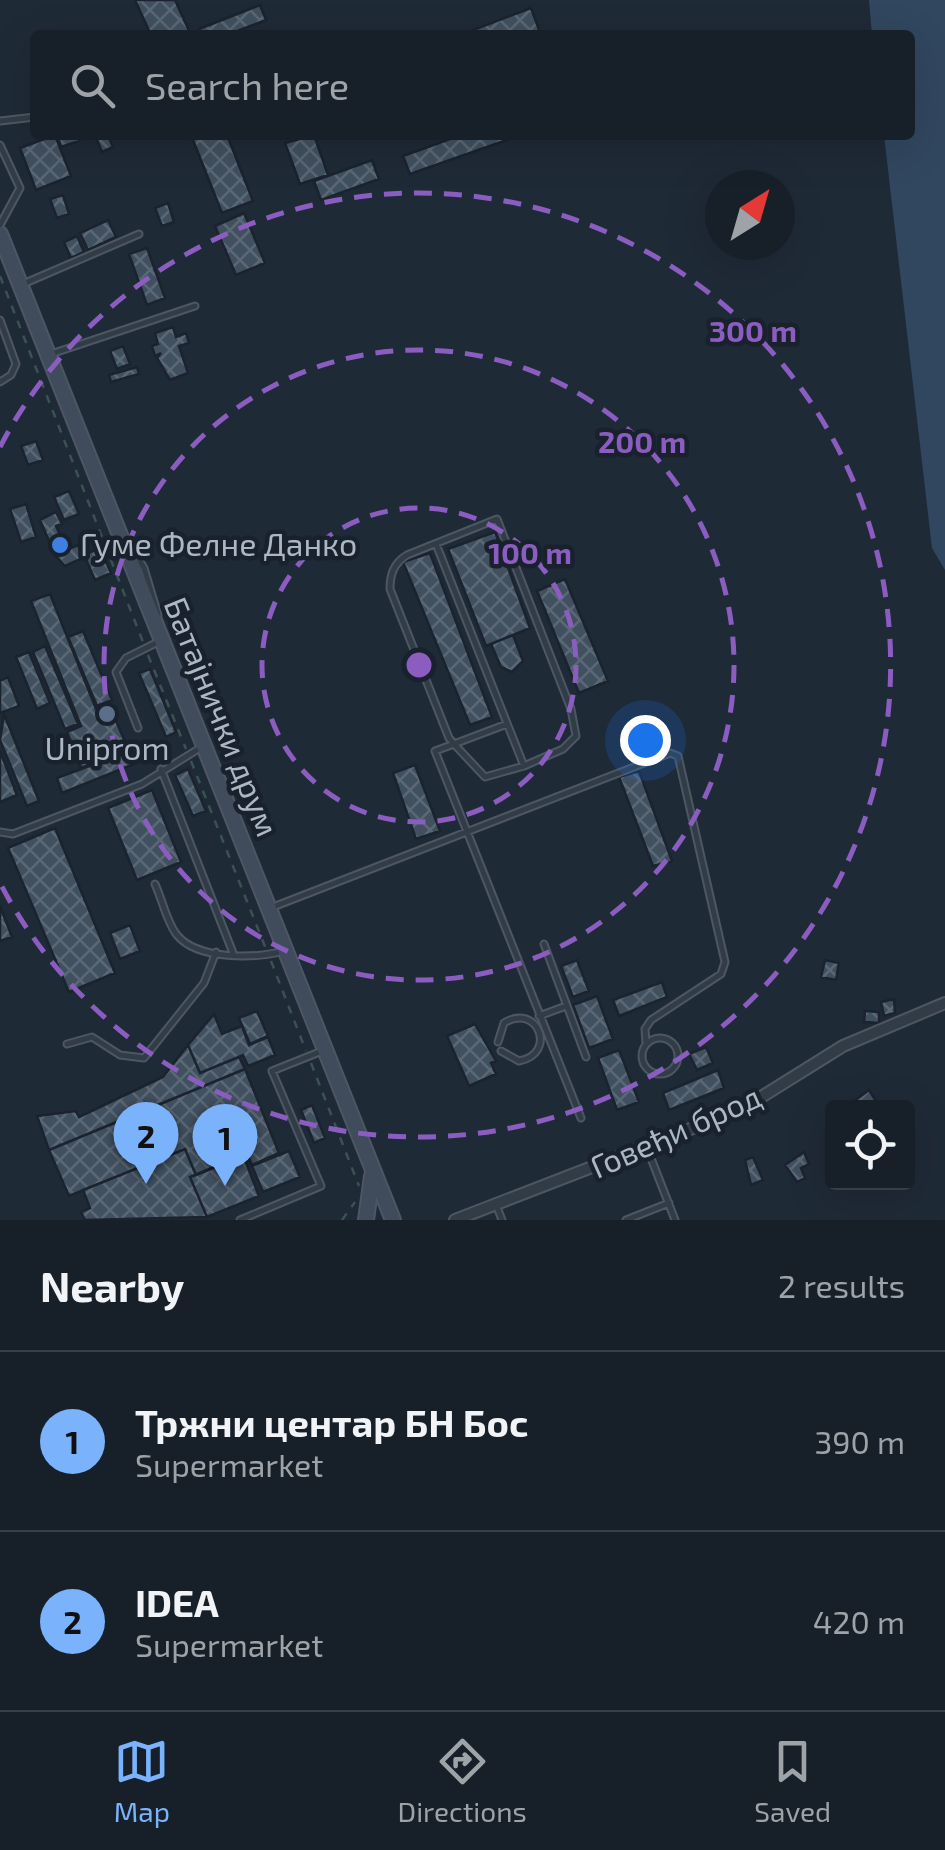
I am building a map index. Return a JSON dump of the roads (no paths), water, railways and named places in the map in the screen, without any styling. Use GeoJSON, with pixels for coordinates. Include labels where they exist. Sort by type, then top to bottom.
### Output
{"type":"FeatureCollection","features":[{"type":"Feature","properties":{"kind":"main road","name":"Батајнички друм"},"geometry":{"type":"LineString","coordinates":[[0,234],[160,640],[195,750],[268,909],[392,1220]]}},
{"type":"Feature","properties":{"kind":"main road"},"geometry":{"type":"LineString","coordinates":[[366,1220],[372,1170]]}},
{"type":"Feature","properties":{"kind":"street","name":"Говеђи брод"},"geometry":{"type":"LineString","coordinates":[[455,1220],[497,1207],[742,1109],[844,1046],[945,1003]]}},
{"type":"Feature","properties":{"kind":"lane"},"geometry":{"type":"LineString","coordinates":[[0,121],[30,118]]}},
{"type":"Feature","properties":{"kind":"lane"},"geometry":{"type":"LineString","coordinates":[[0,145],[20,188],[0,225]]}},
{"type":"Feature","properties":{"kind":"lane"},"geometry":{"type":"LineString","coordinates":[[20,286],[139,234]]}},
{"type":"Feature","properties":{"kind":"lane"},"geometry":{"type":"LineString","coordinates":[[48,355],[195,306]]}},
{"type":"Feature","properties":{"kind":"lane"},"geometry":{"type":"LineString","coordinates":[[0,320],[16,364],[11,375],[0,382]]}},
{"type":"Feature","properties":{"kind":"lane"},"geometry":{"type":"LineString","coordinates":[[497,520],[576,721],[576,736],[570,745],[524,766],[485,777],[454,744],[441,726],[390,589],[397,562],[497,520]]}},
{"type":"Feature","properties":{"kind":"lane"},"geometry":{"type":"LineString","coordinates":[[436,544],[524,766]]}},
{"type":"Feature","properties":{"kind":"lane"},"geometry":{"type":"LineString","coordinates":[[138,728],[116,672],[126,658],[160,640]]}},
{"type":"Feature","properties":{"kind":"lane"},"geometry":{"type":"LineString","coordinates":[[501,1050],[519,1061],[532,1057],[542,1038],[435,751],[507,724]]}},
{"type":"Feature","properties":{"kind":"lane"},"geometry":{"type":"LineString","coordinates":[[0,832],[13,834],[142,784],[195,750]]}},
{"type":"Feature","properties":{"kind":"lane"},"geometry":{"type":"LineString","coordinates":[[268,909],[670,752],[678,756],[725,962],[713,980],[651,1020],[645,1029],[646,1043],[641,1054],[644,1066],[661,1074],[672,1069],[678,1058],[672,1042],[656,1037],[646,1043]]}},
{"type":"Feature","properties":{"kind":"lane"},"geometry":{"type":"LineString","coordinates":[[161,769],[233,953]]}},
{"type":"Feature","properties":{"kind":"lane"},"geometry":{"type":"LineString","coordinates":[[155,884],[177,935],[216,952],[268,955],[284,951]]}},
{"type":"Feature","properties":{"kind":"lane"},"geometry":{"type":"LineString","coordinates":[[544,944],[586,1057]]}},
{"type":"Feature","properties":{"kind":"lane"},"geometry":{"type":"LineString","coordinates":[[66,1044],[92,1037],[120,1054],[144,1058],[204,983],[216,952]]}},
{"type":"Feature","properties":{"kind":"lane"},"geometry":{"type":"LineString","coordinates":[[498,1042],[500,1029],[510,1019],[536,1019],[566,1006]]}},
{"type":"Feature","properties":{"kind":"lane"},"geometry":{"type":"LineString","coordinates":[[536,1019],[581,1118]]}},
{"type":"Feature","properties":{"kind":"lane"},"geometry":{"type":"LineString","coordinates":[[240,1220],[321,1186],[272,1071],[324,1050]]}},
{"type":"Feature","properties":{"kind":"lane"},"geometry":{"type":"LineString","coordinates":[[646,1148],[676,1220]]}},
{"type":"Feature","properties":{"kind":"lane"},"geometry":{"type":"LineString","coordinates":[[626,1220],[669,1203]]}},
{"type":"Feature","properties":{"kind":"lane"},"geometry":{"type":"LineString","coordinates":[[497,1207],[502,1220]]}},
{"type":"Feature","properties":{"kind":"water"},"geometry":{"type":"Polygon","coordinates":[[[869,0],[945,0],[945,570],[932,548],[885,140],[915,140],[915,30],[872,30],[869,0]]]}},
{"type":"Feature","properties":{"kind":"place","name":"Гуме Фелне Данко"},"geometry":{"type":"Point","coordinates":[60,545]}},
{"type":"Feature","properties":{"kind":"place","name":"Uniprom"},"geometry":{"type":"Point","coordinates":[107,714]}},
{"type":"Feature","properties":{"kind":"place","name":"IDEA"},"geometry":{"type":"Point","coordinates":[146,1184]}},
{"type":"Feature","properties":{"kind":"place","name":"Тржни центар БН Бос"},"geometry":{"type":"Point","coordinates":[225,1186]}}]}
